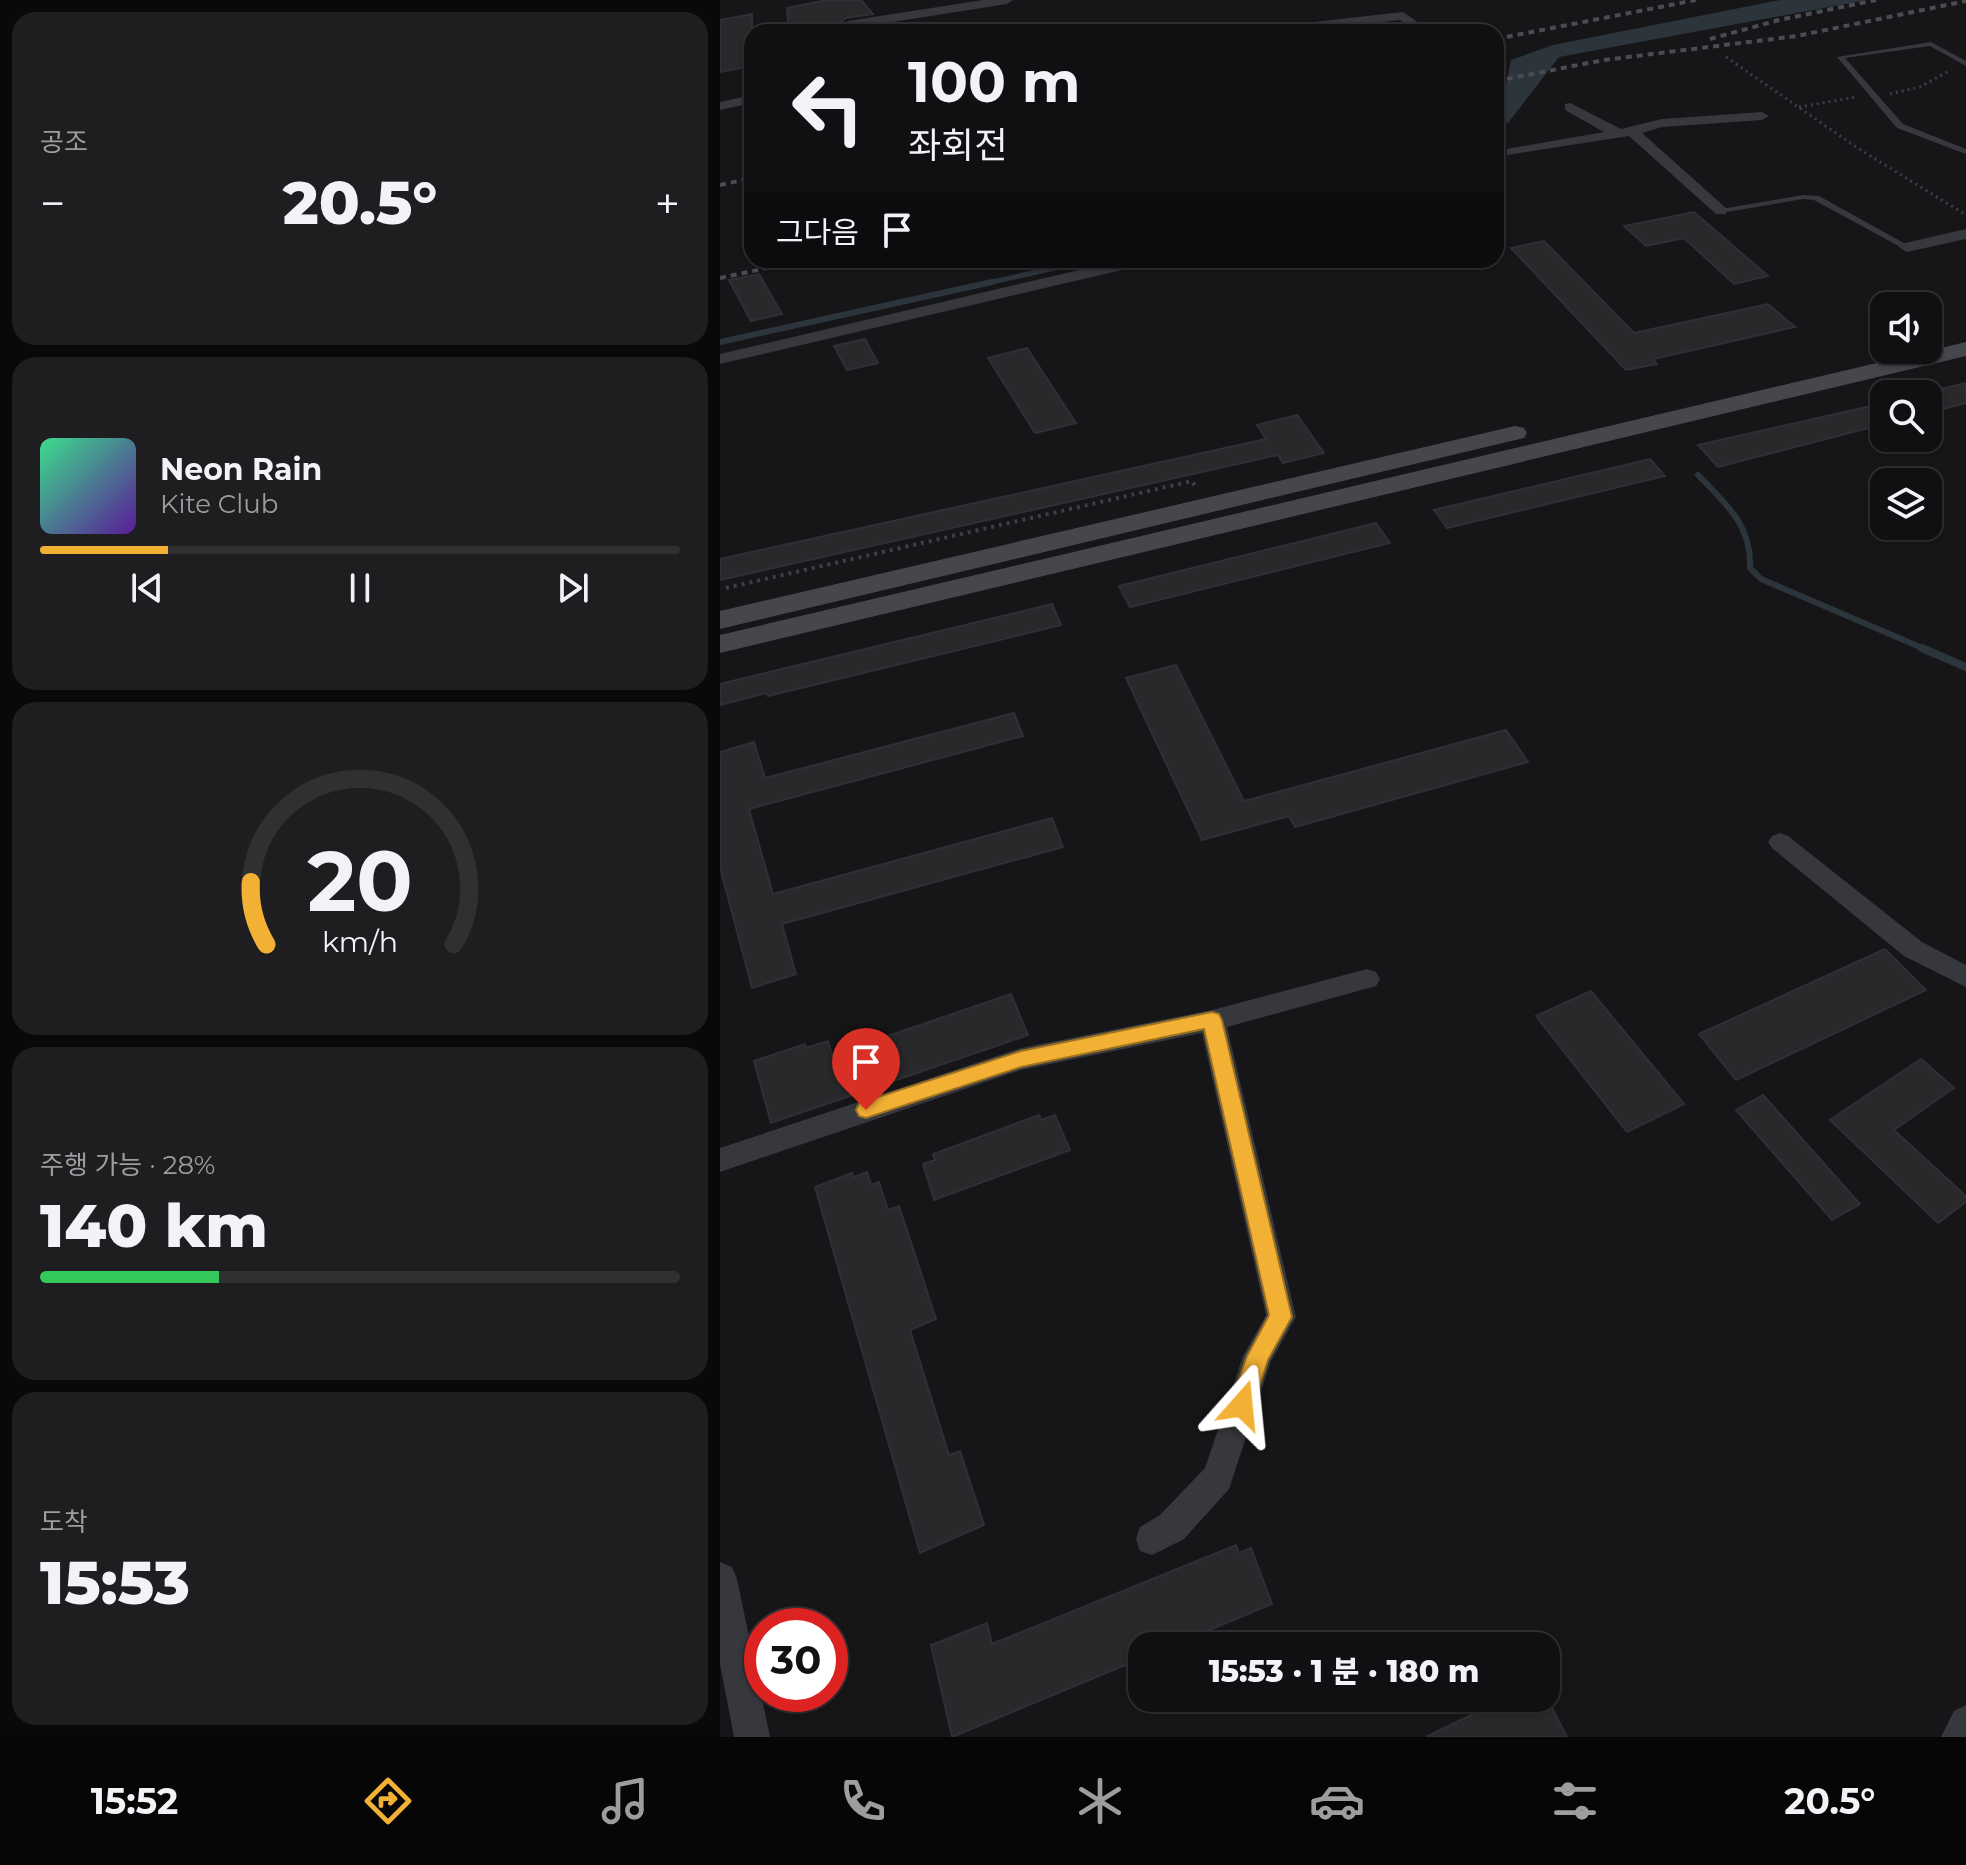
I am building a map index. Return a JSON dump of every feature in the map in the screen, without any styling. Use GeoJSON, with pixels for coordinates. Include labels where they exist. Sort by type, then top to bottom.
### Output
{"type":"FeatureCollection","features":[{"type":"Feature","properties":{"kind":"main road"},"geometry":{"type":"LineString","coordinates":[[1942,333],[1966,328]]}},
{"type":"Feature","properties":{"kind":"main road"},"geometry":{"type":"LineString","coordinates":[[720,644],[1966,349]]}},
{"type":"Feature","properties":{"kind":"main road"},"geometry":{"type":"LineString","coordinates":[[720,620],[1870,350]]}},
{"type":"Feature","properties":{"kind":"street"},"geometry":{"type":"LineString","coordinates":[[854,24],[1007,0]]}},
{"type":"Feature","properties":{"kind":"street"},"geometry":{"type":"LineString","coordinates":[[1403,16],[1413,0]]}},
{"type":"Feature","properties":{"kind":"street"},"geometry":{"type":"LineString","coordinates":[[1332,24],[1403,16],[1414,24]]}},
{"type":"Feature","properties":{"kind":"street"},"geometry":{"type":"LineString","coordinates":[[720,106],[744,101]]}},
{"type":"Feature","properties":{"kind":"street"},"geometry":{"type":"LineString","coordinates":[[1570,107],[1624,132],[1721,211]]}},
{"type":"Feature","properties":{"kind":"street"},"geometry":{"type":"LineString","coordinates":[[1512,152],[1662,123],[1762,116]]}},
{"type":"Feature","properties":{"kind":"street"},"geometry":{"type":"LineString","coordinates":[[1907,247],[1966,234]]}},
{"type":"Feature","properties":{"kind":"street"},"geometry":{"type":"LineString","coordinates":[[720,359],[1109,268]]}},
{"type":"Feature","properties":{"kind":"street"},"geometry":{"type":"LineString","coordinates":[[1780,842],[1913,949],[1966,977]]}},
{"type":"Feature","properties":{"kind":"street"},"geometry":{"type":"LineString","coordinates":[[720,1160],[1021,1059],[1212,1020],[1367,979]]}},
{"type":"Feature","properties":{"kind":"street"},"geometry":{"type":"LineString","coordinates":[[1152,1539],[1172,1527],[1218,1478],[1258,1356],[1281,1317],[1212,1020]]}},
{"type":"Feature","properties":{"kind":"street"},"geometry":{"type":"LineString","coordinates":[[720,1579],[752,1737]]}},
{"type":"Feature","properties":{"kind":"street"},"geometry":{"type":"LineString","coordinates":[[1959,1737],[1966,1723]]}},
{"type":"Feature","properties":{"kind":"lane"},"geometry":{"type":"LineString","coordinates":[[1965,64],[1931,44],[1840,57],[1900,126],[1966,152]]}},
{"type":"Feature","properties":{"kind":"lane"},"geometry":{"type":"LineString","coordinates":[[1721,211],[1803,197],[1816,198],[1907,247]]}},
{"type":"Feature","properties":{"kind":"path"},"geometry":{"type":"LineString","coordinates":[[1726,57],[1881,163],[1966,215]]}},
{"type":"Feature","properties":{"kind":"path"},"geometry":{"type":"LineString","coordinates":[[1798,107],[1920,87],[1965,64]]}},
{"type":"Feature","properties":{"kind":"path"},"geometry":{"type":"LineString","coordinates":[[726,588],[1192,481]]}},
{"type":"Feature","properties":{"kind":"shaded area"},"geometry":{"type":"Polygon","coordinates":[[[1780,0],[1867,0],[1559,57],[1508,123],[1504,122],[1504,91],[1511,60],[1553,45],[1780,0]]]}},
{"type":"Feature","properties":{"kind":"building"},"geometry":{"type":"Polygon","coordinates":[[[827,0],[861,0],[873,14],[846,18],[839,24],[788,24],[787,8],[827,0]]]}},
{"type":"Feature","properties":{"kind":"building"},"geometry":{"type":"Polygon","coordinates":[[[752,14],[752,24],[744,24],[744,68],[720,72],[720,20],[752,14]]]}},
{"type":"Feature","properties":{"kind":"building"},"geometry":{"type":"Polygon","coordinates":[[[1694,212],[1768,276],[1734,284],[1684,238],[1646,246],[1624,226],[1694,212]]]}},
{"type":"Feature","properties":{"kind":"building"},"geometry":{"type":"Polygon","coordinates":[[[1544,241],[1634,333],[1768,304],[1795,327],[1653,359],[1657,364],[1626,370],[1511,248],[1544,241]]]}},
{"type":"Feature","properties":{"kind":"building"},"geometry":{"type":"Polygon","coordinates":[[[759,274],[782,314],[751,321],[729,280],[759,274]]]}},
{"type":"Feature","properties":{"kind":"building"},"geometry":{"type":"Polygon","coordinates":[[[865,339],[878,363],[847,370],[834,346],[865,339]]]}},
{"type":"Feature","properties":{"kind":"building"},"geometry":{"type":"Polygon","coordinates":[[[1027,348],[1076,423],[1035,433],[988,358],[1027,348]]]}},
{"type":"Feature","properties":{"kind":"building"},"geometry":{"type":"Polygon","coordinates":[[[1966,383],[1966,403],[1942,409],[1942,389],[1966,383]]]}},
{"type":"Feature","properties":{"kind":"building"},"geometry":{"type":"Polygon","coordinates":[[[1870,406],[1870,428],[1718,467],[1698,445],[1870,406]]]}},
{"type":"Feature","properties":{"kind":"building"},"geometry":{"type":"Polygon","coordinates":[[[1297,415],[1324,453],[1283,463],[1278,455],[720,580],[720,559],[1266,439],[1257,425],[1297,415]]]}},
{"type":"Feature","properties":{"kind":"building"},"geometry":{"type":"Polygon","coordinates":[[[1650,459],[1665,476],[1447,528],[1434,510],[1650,459]]]}},
{"type":"Feature","properties":{"kind":"building"},"geometry":{"type":"Polygon","coordinates":[[[1376,523],[1390,543],[1130,607],[1119,586],[1376,523]]]}},
{"type":"Feature","properties":{"kind":"building"},"geometry":{"type":"Polygon","coordinates":[[[1052,604],[1061,625],[720,705],[720,684],[1052,604]]]}},
{"type":"Feature","properties":{"kind":"building"},"geometry":{"type":"Polygon","coordinates":[[[1176,665],[1244,801],[1506,730],[1528,762],[1295,827],[1289,816],[1202,840],[1126,678],[1176,665]]]}},
{"type":"Feature","properties":{"kind":"building"},"geometry":{"type":"Polygon","coordinates":[[[1014,713],[1023,736],[749,809],[773,894],[1052,818],[1063,847],[782,924],[796,974],[752,988],[720,867],[720,752],[754,742],[765,778],[1014,713]]]}},
{"type":"Feature","properties":{"kind":"building"},"geometry":{"type":"Polygon","coordinates":[[[1885,949],[1926,990],[1736,1080],[1699,1034],[1885,949]]]}},
{"type":"Feature","properties":{"kind":"building"},"geometry":{"type":"Polygon","coordinates":[[[1591,991],[1684,1104],[1627,1132],[1536,1016],[1591,991]]]}},
{"type":"Feature","properties":{"kind":"building"},"geometry":{"type":"Polygon","coordinates":[[[1011,994],[1028,1035],[771,1123],[754,1061],[805,1044],[806,1048],[828,1041],[832,1055],[1011,994]]]}},
{"type":"Feature","properties":{"kind":"building"},"geometry":{"type":"Polygon","coordinates":[[[1921,1059],[1954,1088],[1894,1130],[1966,1196],[1966,1202],[1938,1223],[1830,1120],[1921,1059]]]}},
{"type":"Feature","properties":{"kind":"building"},"geometry":{"type":"Polygon","coordinates":[[[1763,1095],[1860,1204],[1832,1220],[1736,1110],[1763,1095]]]}},
{"type":"Feature","properties":{"kind":"building"},"geometry":{"type":"Polygon","coordinates":[[[1039,1115],[1041,1120],[1055,1115],[1070,1150],[934,1200],[923,1164],[935,1160],[933,1154],[1039,1115]]]}},
{"type":"Feature","properties":{"kind":"building"},"geometry":{"type":"Polygon","coordinates":[[[867,1172],[871,1185],[879,1182],[888,1210],[899,1206],[936,1319],[910,1330],[949,1455],[960,1451],[984,1525],[920,1553],[815,1187],[852,1173],[854,1177],[867,1172]]]}},
{"type":"Feature","properties":{"kind":"building"},"geometry":{"type":"Polygon","coordinates":[[[1236,1545],[1239,1553],[1251,1548],[1272,1604],[1205,1632],[1128,1632],[1128,1664],[952,1737],[931,1645],[987,1623],[992,1644],[1236,1545]]]}},
{"type":"Feature","properties":{"kind":"building"},"geometry":{"type":"Polygon","coordinates":[[[1477,1712],[1554,1712],[1567,1737],[1426,1737],[1477,1712]]]}},
{"type":"Feature","properties":{"kind":"waterway"},"geometry":{"type":"LineString","coordinates":[[992,282],[1055,268]]}},
{"type":"Feature","properties":{"kind":"waterway"},"geometry":{"type":"LineString","coordinates":[[720,342],[992,282]]}},
{"type":"Feature","properties":{"kind":"waterway"},"geometry":{"type":"LineString","coordinates":[[983,284],[992,282]]}},
{"type":"Feature","properties":{"kind":"waterway"},"geometry":{"type":"LineString","coordinates":[[1698,475],[1742,527],[1747,539],[1750,568],[1761,579],[1927,650]]}},
{"type":"Feature","properties":{"kind":"waterway"},"geometry":{"type":"LineString","coordinates":[[1922,648],[1966,667]]}},
{"type":"Feature","properties":{"kind":"railway"},"geometry":{"type":"LineString","coordinates":[[1504,37],[1696,0]]}},
{"type":"Feature","properties":{"kind":"railway"},"geometry":{"type":"LineString","coordinates":[[1710,39],[1779,20],[1876,0]]}},
{"type":"Feature","properties":{"kind":"railway"},"geometry":{"type":"LineString","coordinates":[[1504,79],[1604,60],[1797,36],[1966,1]]}},
{"type":"Feature","properties":{"kind":"railway"},"geometry":{"type":"LineString","coordinates":[[720,185],[744,180]]}},
{"type":"Feature","properties":{"kind":"railway"},"geometry":{"type":"LineString","coordinates":[[720,278],[767,268]]}},
{"type":"Feature","properties":{"kind":"route"},"geometry":{"type":"LineString","coordinates":[[866,1110],[1021,1059],[1212,1020],[1281,1317],[1258,1356],[1242,1405]]}}]}
